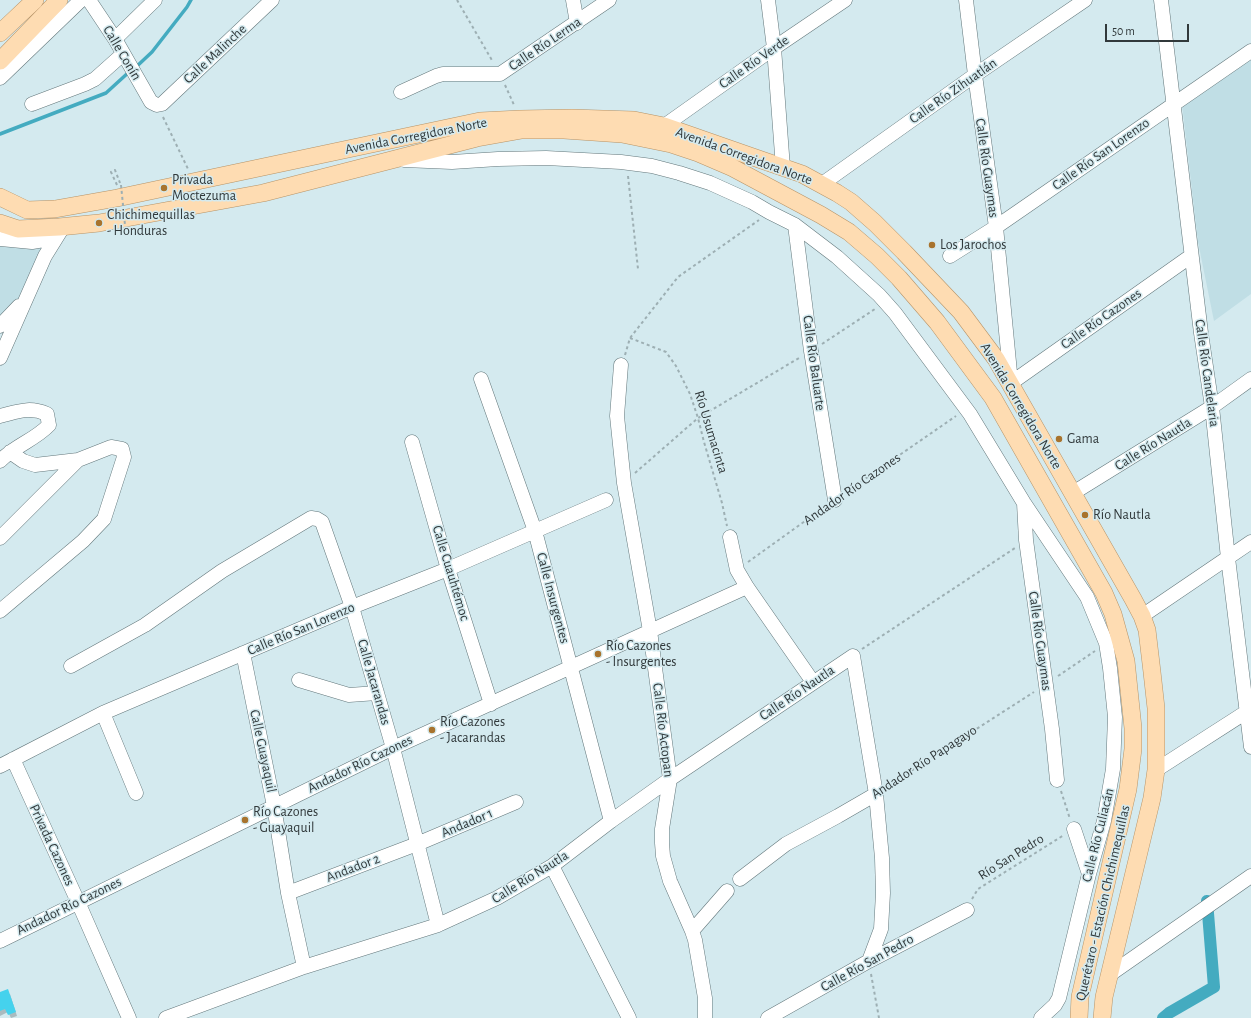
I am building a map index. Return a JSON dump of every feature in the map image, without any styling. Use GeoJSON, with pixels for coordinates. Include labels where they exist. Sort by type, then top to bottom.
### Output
{"type":"FeatureCollection","features":[{"type":"Feature","properties":{"kind":"main road"},"geometry":{"type":"LineString","coordinates":[[0,33],[35,0]]}},
{"type":"Feature","properties":{"kind":"main road"},"geometry":{"type":"LineString","coordinates":[[0,61],[59,0]]}},
{"type":"Feature","properties":{"kind":"main road","name":"Avenida Corregidora Norte"},"geometry":{"type":"LineString","coordinates":[[0,197],[27,210],[55,209],[126,190],[194,182],[480,121],[572,118],[634,120],[664,126],[802,174],[822,184],[851,202],[875,223],[961,312],[996,358],[1142,616],[1147,630],[1156,708],[1156,770],[1152,798]]}},
{"type":"Feature","properties":{"kind":"main road","name":"Avenida Corregidora Norte"},"geometry":{"type":"LineString","coordinates":[[0,223],[18,229],[60,232],[99,223],[130,221],[263,193],[477,138],[522,130],[564,130],[622,134],[671,144],[698,153],[726,165],[821,215],[849,232],[877,256],[910,290],[937,322],[993,398],[1104,593],[1113,614],[1126,661],[1131,708],[1133,749],[1129,782]]}},
{"type":"Feature","properties":{"kind":"main road"},"geometry":{"type":"LineString","coordinates":[[126,190],[130,221]]}},
{"type":"Feature","properties":{"kind":"main road","name":"Querétaro - Estación Chichimequillas"},"geometry":{"type":"LineString","coordinates":[[1079,1018],[1080,997],[1129,782]]}},
{"type":"Feature","properties":{"kind":"main road","name":"Querétaro - Estación Chichimequillas"},"geometry":{"type":"LineString","coordinates":[[1102,1018],[1104,997],[1152,798]]}},
{"type":"Feature","properties":{"kind":"street"},"geometry":{"type":"LineString","coordinates":[[0,78],[80,0]]}},
{"type":"Feature","properties":{"kind":"street","name":"Calle Conín"},"geometry":{"type":"LineString","coordinates":[[89,0],[115,39],[151,102],[157,105]]}},
{"type":"Feature","properties":{"kind":"street"},"geometry":{"type":"LineString","coordinates":[[115,39],[155,0]]}},
{"type":"Feature","properties":{"kind":"street","name":"Calle Malinche"},"geometry":{"type":"LineString","coordinates":[[157,105],[162,104],[272,0]]}},
{"type":"Feature","properties":{"kind":"street"},"geometry":{"type":"LineString","coordinates":[[574,0],[577,23]]}},
{"type":"Feature","properties":{"kind":"street","name":"Calle Río Lerma"},"geometry":{"type":"LineString","coordinates":[[500,74],[609,0]]}},
{"type":"Feature","properties":{"kind":"street"},"geometry":{"type":"LineString","coordinates":[[768,0],[774,48],[783,168]]}},
{"type":"Feature","properties":{"kind":"street","name":"Calle Río Verde"},"geometry":{"type":"LineString","coordinates":[[664,126],[845,0]]}},
{"type":"Feature","properties":{"kind":"street","name":"Calle Río Guaymas"},"geometry":{"type":"LineString","coordinates":[[966,0],[996,227],[1011,383]]}},
{"type":"Feature","properties":{"kind":"street","name":"Calle Río Zihuatlán"},"geometry":{"type":"LineString","coordinates":[[822,184],[975,75],[1085,0]]}},
{"type":"Feature","properties":{"kind":"street","name":"Calle Río Candelaria"},"geometry":{"type":"LineString","coordinates":[[1161,0],[1191,256],[1212,407],[1228,558],[1249,710],[1251,747]]}},
{"type":"Feature","properties":{"kind":"street"},"geometry":{"type":"LineString","coordinates":[[0,26],[15,18]]}},
{"type":"Feature","properties":{"kind":"street","name":"Calle Río San Lorenzo"},"geometry":{"type":"LineString","coordinates":[[950,256],[996,227],[1251,51]]}},
{"type":"Feature","properties":{"kind":"street"},"geometry":{"type":"LineString","coordinates":[[32,104],[95,79],[124,55]]}},
{"type":"Feature","properties":{"kind":"street"},"geometry":{"type":"LineString","coordinates":[[401,92],[443,74],[500,74]]}},
{"type":"Feature","properties":{"kind":"street","name":"Calle Río Culiacán"},"geometry":{"type":"LineString","coordinates":[[391,160],[452,162],[546,158],[627,163],[652,166],[710,183],[752,202],[795,225],[837,257],[886,302],[967,408],[1024,502],[1087,597],[1106,643],[1110,668],[1115,717],[1113,769],[1104,821],[1089,874],[1059,998],[1055,1005],[1041,1018]]}},
{"type":"Feature","properties":{"kind":"street","name":"Calle Río Baluarte"},"geometry":{"type":"LineString","coordinates":[[795,225],[811,350],[835,500]]}},
{"type":"Feature","properties":{"kind":"street"},"geometry":{"type":"LineString","coordinates":[[0,239],[32,242],[60,232]]}},
{"type":"Feature","properties":{"kind":"street"},"geometry":{"type":"LineString","coordinates":[[0,358],[45,256],[60,232]]}},
{"type":"Feature","properties":{"kind":"street","name":"Calle Río Cazones"},"geometry":{"type":"LineString","coordinates":[[1011,383],[1191,256]]}},
{"type":"Feature","properties":{"kind":"street"},"geometry":{"type":"LineString","coordinates":[[0,326],[25,300]]}},
{"type":"Feature","properties":{"kind":"street","name":"Calle Río Actopan"},"geometry":{"type":"LineString","coordinates":[[621,366],[617,416],[624,483],[650,631],[670,780],[662,829],[663,856],[670,881],[692,931],[705,998],[705,1018]]}},
{"type":"Feature","properties":{"kind":"street","name":"Calle Insurgentes"},"geometry":{"type":"LineString","coordinates":[[481,379],[535,531],[572,666],[611,821]]}},
{"type":"Feature","properties":{"kind":"street","name":"Calle Río Nautla"},"geometry":{"type":"LineString","coordinates":[[1073,493],[1212,407],[1251,379]]}},
{"type":"Feature","properties":{"kind":"street"},"geometry":{"type":"LineString","coordinates":[[0,416],[28,409],[39,410],[46,414],[49,425],[42,432],[5,457]]}},
{"type":"Feature","properties":{"kind":"street","name":"Calle Cuauhtémoc"},"geometry":{"type":"LineString","coordinates":[[412,442],[448,568],[491,704]]}},
{"type":"Feature","properties":{"kind":"street"},"geometry":{"type":"LineString","coordinates":[[0,611],[83,541],[104,519],[124,457],[122,449],[111,447],[78,460],[35,465],[5,457]]}},
{"type":"Feature","properties":{"kind":"street"},"geometry":{"type":"LineString","coordinates":[[0,538],[78,460]]}},
{"type":"Feature","properties":{"kind":"street","name":"Calle Río San Lorenzo"},"geometry":{"type":"LineString","coordinates":[[0,766],[103,713],[606,500]]}},
{"type":"Feature","properties":{"kind":"street","name":"Calle Río Guaymas"},"geometry":{"type":"LineString","coordinates":[[1024,502],[1026,540],[1052,729],[1057,780]]}},
{"type":"Feature","properties":{"kind":"street","name":"Calle Jacarandas"},"geometry":{"type":"LineString","coordinates":[[71,666],[145,625],[222,571],[311,518],[322,522],[352,607],[393,748],[438,925]]}},
{"type":"Feature","properties":{"kind":"street"},"geometry":{"type":"LineString","coordinates":[[730,537],[737,570],[747,587],[813,682]]}},
{"type":"Feature","properties":{"kind":"street"},"geometry":{"type":"LineString","coordinates":[[1142,616],[1251,542]]}},
{"type":"Feature","properties":{"kind":"street","name":"Andador Río Cazones"},"geometry":{"type":"LineString","coordinates":[[0,941],[393,748],[747,587]]}},
{"type":"Feature","properties":{"kind":"street","name":"Calle Guayaquil"},"geometry":{"type":"LineString","coordinates":[[243,653],[274,806],[288,893],[304,967]]}},
{"type":"Feature","properties":{"kind":"street"},"geometry":{"type":"LineString","coordinates":[[853,656],[876,794],[882,858],[883,893],[881,929],[869,961]]}},
{"type":"Feature","properties":{"kind":"street","name":"Calle Río Nautla"},"geometry":{"type":"LineString","coordinates":[[167,1018],[304,967],[438,925],[497,898],[552,866],[611,821],[853,656]]}},
{"type":"Feature","properties":{"kind":"street"},"geometry":{"type":"LineString","coordinates":[[299,680],[349,694],[377,693]]}},
{"type":"Feature","properties":{"kind":"street"},"geometry":{"type":"LineString","coordinates":[[1115,717],[1131,708]]}},
{"type":"Feature","properties":{"kind":"street"},"geometry":{"type":"LineString","coordinates":[[1156,770],[1249,710]]}},
{"type":"Feature","properties":{"kind":"street"},"geometry":{"type":"LineString","coordinates":[[103,713],[136,793]]}},
{"type":"Feature","properties":{"kind":"street","name":"Privada Cazones"},"geometry":{"type":"LineString","coordinates":[[13,759],[78,902],[128,1018]]}},
{"type":"Feature","properties":{"kind":"street"},"geometry":{"type":"LineString","coordinates":[[1113,769],[1129,782]]}},
{"type":"Feature","properties":{"kind":"street","name":"Andador Río Papagayo"},"geometry":{"type":"LineString","coordinates":[[740,878],[786,844],[876,794]]}},
{"type":"Feature","properties":{"kind":"street","name":"Andador 1"},"geometry":{"type":"LineString","coordinates":[[417,844],[516,802]]}},
{"type":"Feature","properties":{"kind":"street"},"geometry":{"type":"LineString","coordinates":[[1074,829],[1089,874]]}},
{"type":"Feature","properties":{"kind":"street","name":"Andador 2"},"geometry":{"type":"LineString","coordinates":[[288,893],[417,844]]}},
{"type":"Feature","properties":{"kind":"street"},"geometry":{"type":"LineString","coordinates":[[552,866],[628,1018]]}},
{"type":"Feature","properties":{"kind":"street"},"geometry":{"type":"LineString","coordinates":[[1109,976],[1251,876]]}},
{"type":"Feature","properties":{"kind":"street"},"geometry":{"type":"LineString","coordinates":[[692,931],[727,891]]}},
{"type":"Feature","properties":{"kind":"street","name":"Calle Río San Pedro"},"geometry":{"type":"LineString","coordinates":[[768,1018],[869,961],[967,910]]}},
{"type":"Feature","properties":{"kind":"path"},"geometry":{"type":"LineString","coordinates":[[457,0],[500,74],[520,119]]}},
{"type":"Feature","properties":{"kind":"path"},"geometry":{"type":"LineString","coordinates":[[157,105],[194,182]]}},
{"type":"Feature","properties":{"kind":"path"},"geometry":{"type":"LineString","coordinates":[[627,163],[638,269]]}},
{"type":"Feature","properties":{"kind":"path"},"geometry":{"type":"LineString","coordinates":[[117,185],[111,172],[115,170],[126,190],[130,221]]}},
{"type":"Feature","properties":{"kind":"path"},"geometry":{"type":"LineString","coordinates":[[621,366],[630,338],[678,277],[769,212]]}},
{"type":"Feature","properties":{"kind":"path"},"geometry":{"type":"LineString","coordinates":[[624,483],[698,418],[811,350],[886,302]]}},
{"type":"Feature","properties":{"kind":"path","name":"Río Usumacinta"},"geometry":{"type":"LineString","coordinates":[[630,338],[666,352],[676,366],[690,394],[698,418],[730,537]]}},
{"type":"Feature","properties":{"kind":"path","name":"Andador Río Cazones"},"geometry":{"type":"LineString","coordinates":[[737,570],[967,408]]}},
{"type":"Feature","properties":{"kind":"path"},"geometry":{"type":"LineString","coordinates":[[853,656],[1026,540]]}},
{"type":"Feature","properties":{"kind":"path","name":"Andador Río Papagayo"},"geometry":{"type":"LineString","coordinates":[[876,794],[1106,643]]}},
{"type":"Feature","properties":{"kind":"path"},"geometry":{"type":"LineString","coordinates":[[1057,780],[1074,829]]}},
{"type":"Feature","properties":{"kind":"path","name":"Río San Pedro"},"geometry":{"type":"LineString","coordinates":[[967,910],[978,889],[1074,829]]}},
{"type":"Feature","properties":{"kind":"path"},"geometry":{"type":"LineString","coordinates":[[869,961],[879,1018]]}},
{"type":"Feature","properties":{"kind":"shaded area"},"geometry":{"type":"Polygon","coordinates":[[[1251,58],[1251,294],[1214,321],[1198,242],[1182,104],[1251,58]]]}},
{"type":"Feature","properties":{"kind":"shaded area"},"geometry":{"type":"Polygon","coordinates":[[[0,242],[49,246],[27,289],[0,323],[0,242]]]}},
{"type":"Feature","properties":{"kind":"building"},"geometry":{"type":"Polygon","coordinates":[[[8,989],[16,1012],[8,1015],[5,1009],[0,1011],[0,992],[8,989]]]}},
{"type":"Feature","properties":{"kind":"waterway"},"geometry":{"type":"LineString","coordinates":[[136,67],[152,52],[191,0]]}},
{"type":"Feature","properties":{"kind":"waterway"},"geometry":{"type":"LineString","coordinates":[[0,134],[106,93],[129,72]]}},
{"type":"Feature","properties":{"kind":"waterway"},"geometry":{"type":"LineString","coordinates":[[1163,1018],[1214,987],[1207,901]]}},
{"type":"Feature","properties":{"kind":"place","name":"Privada Moctezuma"},"geometry":{"type":"Point","coordinates":[164,188]}},
{"type":"Feature","properties":{"kind":"place","name":"Chichimequillas - Honduras"},"geometry":{"type":"Point","coordinates":[99,223]}},
{"type":"Feature","properties":{"kind":"place","name":"Los Jarochos"},"geometry":{"type":"Point","coordinates":[932,245]}},
{"type":"Feature","properties":{"kind":"place","name":"Gama"},"geometry":{"type":"Point","coordinates":[1059,439]}},
{"type":"Feature","properties":{"kind":"place","name":"Río Nautla"},"geometry":{"type":"Point","coordinates":[1085,515]}},
{"type":"Feature","properties":{"kind":"place","name":"Río Cazones - Insurgentes"},"geometry":{"type":"Point","coordinates":[598,654]}},
{"type":"Feature","properties":{"kind":"place","name":"Río Cazones - Jacarandas"},"geometry":{"type":"Point","coordinates":[432,730]}},
{"type":"Feature","properties":{"kind":"place","name":"Río Cazones - Guayaquil"},"geometry":{"type":"Point","coordinates":[245,820]}}]}
